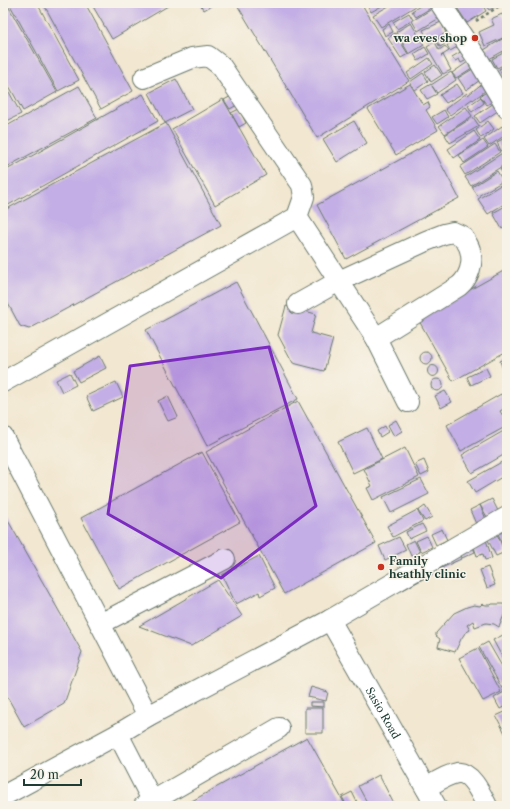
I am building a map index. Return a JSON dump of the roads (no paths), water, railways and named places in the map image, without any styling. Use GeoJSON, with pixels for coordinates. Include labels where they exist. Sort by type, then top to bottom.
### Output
{"type":"FeatureCollection","features":[{"type":"Feature","properties":{"kind":"street"},"geometry":{"type":"LineString","coordinates":[[440,3],[507,108]]}},
{"type":"Feature","properties":{"kind":"street"},"geometry":{"type":"LineString","coordinates":[[3,382],[298,217],[304,197],[302,185],[221,66],[208,56],[192,58],[144,78]]}},
{"type":"Feature","properties":{"kind":"street"},"geometry":{"type":"LineString","coordinates":[[298,217],[376,338],[408,402]]}},
{"type":"Feature","properties":{"kind":"street"},"geometry":{"type":"LineString","coordinates":[[298,304],[339,282],[426,241],[453,232],[462,236],[470,250],[472,265],[465,281],[460,286],[376,338]]}},
{"type":"Feature","properties":{"kind":"street"},"geometry":{"type":"LineString","coordinates":[[3,437],[148,716]]}},
{"type":"Feature","properties":{"kind":"street"},"geometry":{"type":"LineString","coordinates":[[3,796],[118,734],[148,716],[330,620],[507,517]]}},
{"type":"Feature","properties":{"kind":"street"},"geometry":{"type":"LineString","coordinates":[[100,624],[225,559]]}},
{"type":"Feature","properties":{"kind":"street","name":"Sasio Road"},"geometry":{"type":"LineString","coordinates":[[330,620],[436,806]]}},
{"type":"Feature","properties":{"kind":"street"},"geometry":{"type":"LineString","coordinates":[[118,734],[151,804],[279,728]]}},
{"type":"Feature","properties":{"kind":"street"},"geometry":{"type":"LineString","coordinates":[[426,788],[446,777],[458,773],[463,774],[468,776],[475,784],[487,806]]}},
{"type":"Feature","properties":{"kind":"place","name":"wa eves shop"},"geometry":{"type":"Point","coordinates":[475,38]}},
{"type":"Feature","properties":{"kind":"place","name":"Family heathly clinic"},"geometry":{"type":"Point","coordinates":[381,567]}}]}
